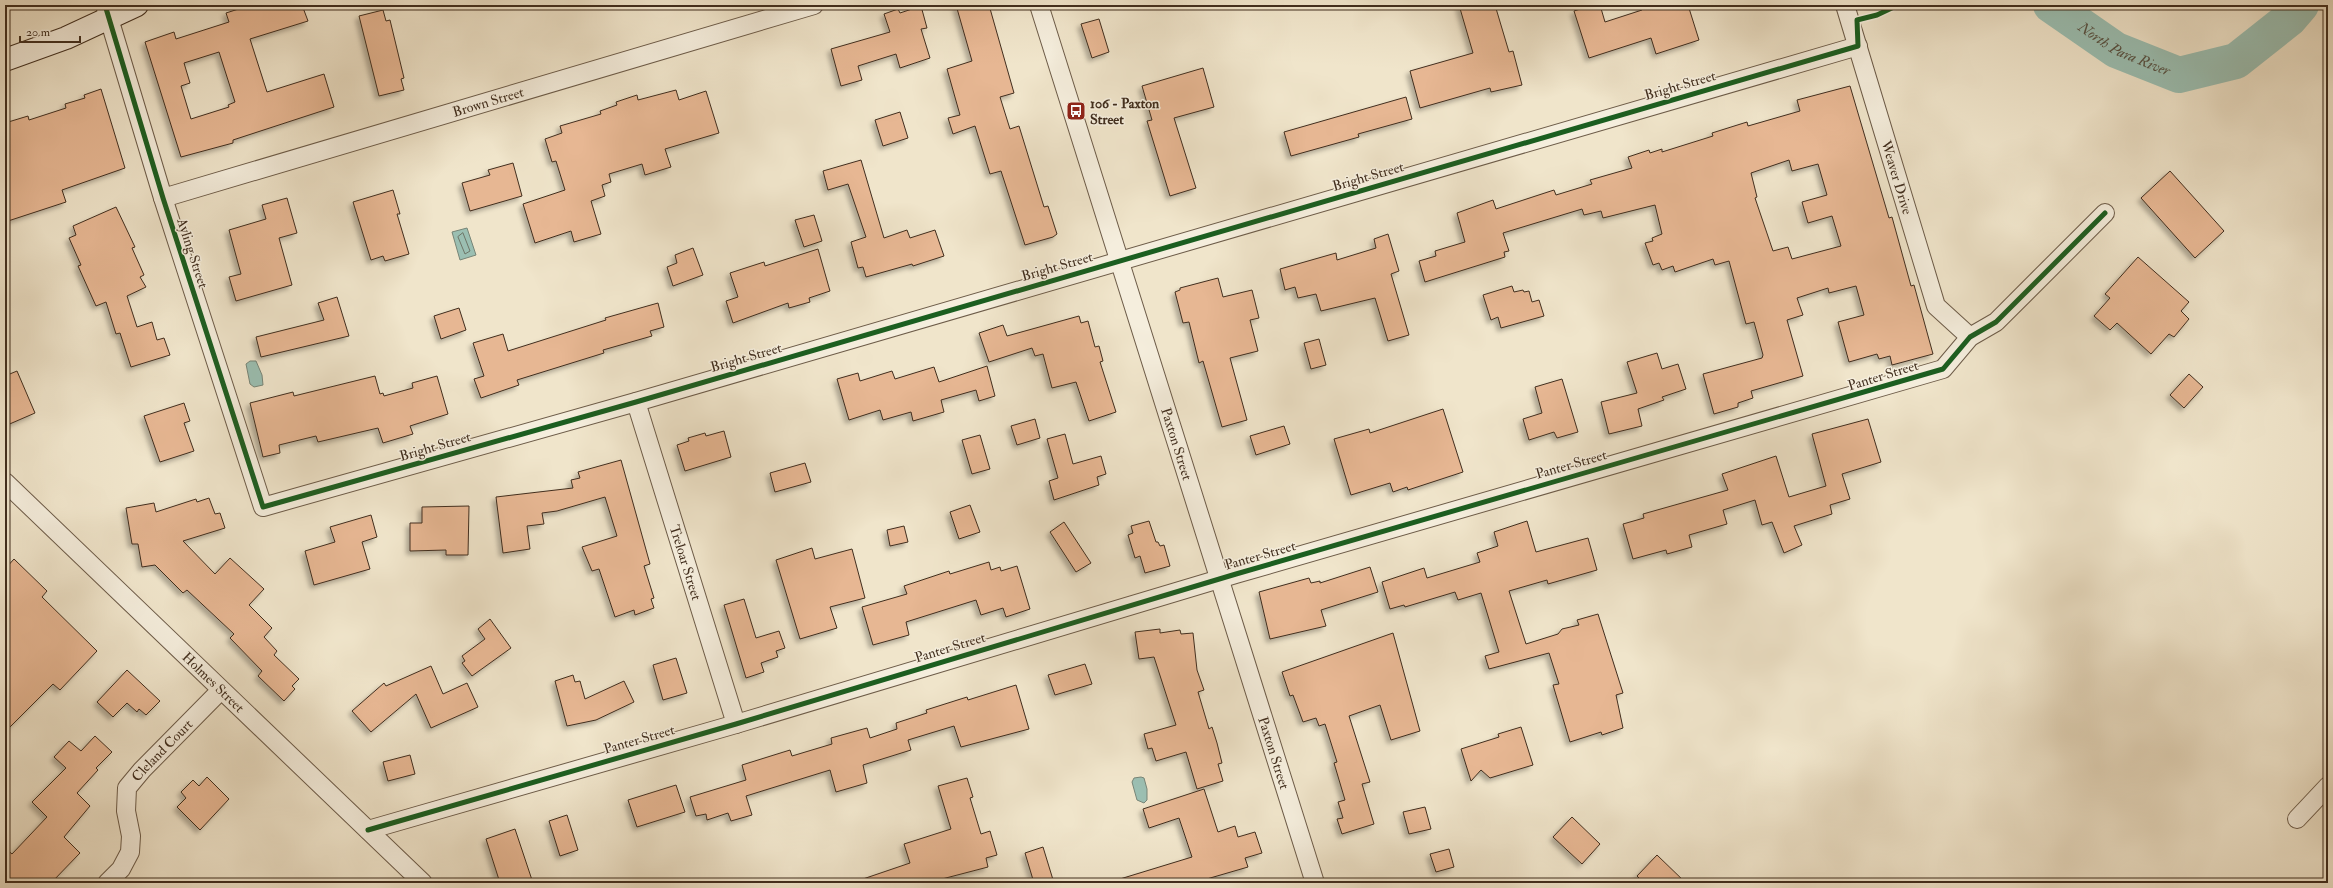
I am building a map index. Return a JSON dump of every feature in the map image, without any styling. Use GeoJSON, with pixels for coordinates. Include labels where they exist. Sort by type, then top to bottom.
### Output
{"type":"FeatureCollection","features":[{"type":"Feature","properties":{"kind":"main road"},"geometry":{"type":"LineString","coordinates":[[5,60],[33,51],[107,12],[137,5]]}},
{"type":"Feature","properties":{"kind":"street","name":"Brown Street"},"geometry":{"type":"LineString","coordinates":[[163,198],[814,5]]}},
{"type":"Feature","properties":{"kind":"street","name":"Paxton Street"},"geometry":{"type":"LineString","coordinates":[[1039,5],[1315,883]]}},
{"type":"Feature","properties":{"kind":"street","name":"Weaver Drive"},"geometry":{"type":"LineString","coordinates":[[1845,5],[1936,306],[1970,337]]}},
{"type":"Feature","properties":{"kind":"street","name":"Ayling Street"},"geometry":{"type":"LineString","coordinates":[[107,12],[163,198],[263,507]]}},
{"type":"Feature","properties":{"kind":"street","name":"Bright Street"},"geometry":{"type":"LineString","coordinates":[[263,507],[636,402],[1858,46]]}},
{"type":"Feature","properties":{"kind":"street","name":"Panter Street"},"geometry":{"type":"LineString","coordinates":[[368,830],[736,724],[1220,579],[1943,369],[1970,337],[1996,322],[2105,214]]}},
{"type":"Feature","properties":{"kind":"street","name":"Treloar Street"},"geometry":{"type":"LineString","coordinates":[[636,402],[736,724]]}},
{"type":"Feature","properties":{"kind":"street","name":"Holmes Street"},"geometry":{"type":"LineString","coordinates":[[5,482],[220,691],[423,883]]}},
{"type":"Feature","properties":{"kind":"street","name":"Cleland Court"},"geometry":{"type":"LineString","coordinates":[[107,883],[122,870],[130,852],[131,836],[126,811],[127,788],[142,770],[220,691]]}},
{"type":"Feature","properties":{"kind":"street"},"geometry":{"type":"LineString","coordinates":[[2297,819],[2328,786]]}},
{"type":"Feature","properties":{"kind":"water"},"geometry":{"type":"Polygon","coordinates":[[[467,228],[476,255],[460,260],[452,232],[467,228]]]}},
{"type":"Feature","properties":{"kind":"water"},"geometry":{"type":"Polygon","coordinates":[[[250,361],[256,361],[262,375],[263,385],[254,387],[250,384],[246,364],[250,361]]]}},
{"type":"Feature","properties":{"kind":"water"},"geometry":{"type":"Polygon","coordinates":[[[1134,778],[1144,778],[1147,789],[1147,800],[1144,803],[1137,800],[1132,782],[1134,778]]]}},
{"type":"Feature","properties":{"kind":"building"},"geometry":{"type":"Polygon","coordinates":[[[251,5],[302,5],[308,21],[250,39],[267,92],[324,74],[334,107],[233,140],[233,143],[181,157],[145,42],[174,32],[176,39],[229,22],[226,13],[251,5]],[[219,52],[184,63],[190,83],[181,86],[191,119],[229,107],[228,105],[235,102],[219,52]]]}},
{"type":"Feature","properties":{"kind":"building"},"geometry":{"type":"Polygon","coordinates":[[[956,5],[989,5],[1014,93],[1000,97],[1010,129],[1019,126],[1044,207],[1048,206],[1057,234],[1053,237],[1025,245],[1001,171],[990,174],[975,126],[953,134],[948,118],[960,115],[947,69],[972,61],[956,5]]]}},
{"type":"Feature","properties":{"kind":"building"},"geometry":{"type":"Polygon","coordinates":[[[1459,5],[1495,5],[1509,52],[1513,51],[1522,85],[1491,92],[1490,88],[1420,108],[1410,71],[1473,53],[1459,5]]]}},
{"type":"Feature","properties":{"kind":"building"},"geometry":{"type":"Polygon","coordinates":[[[1593,5],[1600,5],[1605,22],[1642,10],[1640,5],[1688,5],[1699,40],[1656,54],[1651,38],[1589,58],[1574,11],[1593,5]]]}},
{"type":"Feature","properties":{"kind":"building"},"geometry":{"type":"Polygon","coordinates":[[[921,6],[927,28],[921,29],[930,58],[900,68],[896,54],[858,66],[862,80],[841,86],[831,49],[890,32],[884,14],[898,9],[900,13],[921,6]]]}},
{"type":"Feature","properties":{"kind":"building"},"geometry":{"type":"Polygon","coordinates":[[[383,10],[386,21],[390,20],[404,78],[401,79],[404,90],[379,96],[359,16],[383,10]]]}},
{"type":"Feature","properties":{"kind":"building"},"geometry":{"type":"Polygon","coordinates":[[[1099,19],[1109,52],[1092,58],[1081,24],[1099,19]]]}},
{"type":"Feature","properties":{"kind":"building"},"geometry":{"type":"Polygon","coordinates":[[[1203,68],[1214,107],[1174,118],[1196,188],[1170,196],[1147,121],[1152,120],[1142,86],[1203,68]]]}},
{"type":"Feature","properties":{"kind":"building"},"geometry":{"type":"Polygon","coordinates":[[[1850,86],[1889,218],[1892,217],[1911,286],[1914,285],[1933,354],[1892,365],[1890,356],[1879,359],[1877,354],[1849,362],[1838,322],[1864,315],[1856,286],[1829,293],[1828,288],[1797,298],[1803,315],[1787,320],[1803,376],[1751,391],[1753,398],[1738,403],[1738,407],[1714,414],[1703,374],[1762,358],[1763,355],[1754,322],[1746,324],[1729,261],[1715,265],[1713,259],[1675,272],[1673,266],[1662,270],[1659,263],[1653,265],[1645,243],[1653,241],[1652,238],[1662,234],[1655,205],[1603,218],[1601,211],[1584,215],[1582,209],[1503,233],[1509,251],[1504,252],[1505,257],[1425,282],[1419,261],[1436,256],[1435,251],[1465,242],[1457,213],[1493,200],[1496,209],[1554,190],[1556,195],[1592,184],[1590,180],[1632,168],[1628,157],[1649,150],[1650,153],[1662,149],[1662,152],[1713,136],[1712,133],[1747,122],[1748,126],[1800,111],[1797,100],[1850,86]],[[1789,160],[1751,173],[1757,197],[1755,198],[1773,251],[1788,247],[1792,259],[1841,246],[1832,216],[1808,223],[1802,202],[1827,195],[1818,164],[1792,171],[1789,160]]]}},
{"type":"Feature","properties":{"kind":"building"},"geometry":{"type":"Polygon","coordinates":[[[101,89],[125,168],[62,190],[66,202],[5,222],[5,123],[28,116],[29,120],[66,108],[65,104],[85,98],[84,95],[101,89]]]}},
{"type":"Feature","properties":{"kind":"building"},"geometry":{"type":"Polygon","coordinates":[[[676,90],[679,100],[706,91],[719,133],[665,149],[671,167],[645,175],[642,164],[609,174],[611,182],[602,185],[605,196],[591,201],[601,234],[574,242],[571,231],[535,243],[523,204],[565,190],[556,161],[552,162],[545,139],[562,133],[560,126],[601,114],[600,111],[617,105],[616,102],[637,95],[638,100],[676,90]]]}},
{"type":"Feature","properties":{"kind":"building"},"geometry":{"type":"Polygon","coordinates":[[[1406,97],[1412,119],[1358,134],[1359,137],[1291,156],[1284,132],[1406,97]]]}},
{"type":"Feature","properties":{"kind":"building"},"geometry":{"type":"Polygon","coordinates":[[[900,112],[908,138],[883,146],[875,120],[900,112]]]}},
{"type":"Feature","properties":{"kind":"building"},"geometry":{"type":"Polygon","coordinates":[[[861,160],[884,238],[907,230],[910,238],[935,230],[944,256],[913,266],[912,264],[866,277],[863,267],[858,268],[851,242],[866,237],[848,184],[828,190],[823,171],[861,160]]]}},
{"type":"Feature","properties":{"kind":"building"},"geometry":{"type":"Polygon","coordinates":[[[513,163],[522,196],[470,211],[462,183],[490,175],[488,170],[513,163]]]}},
{"type":"Feature","properties":{"kind":"building"},"geometry":{"type":"Polygon","coordinates":[[[2170,171],[2224,231],[2195,258],[2141,198],[2170,171]]]}},
{"type":"Feature","properties":{"kind":"building"},"geometry":{"type":"Polygon","coordinates":[[[393,190],[400,214],[397,214],[409,254],[385,261],[383,256],[371,260],[353,202],[393,190]]]}},
{"type":"Feature","properties":{"kind":"building"},"geometry":{"type":"Polygon","coordinates":[[[287,198],[297,233],[279,238],[292,285],[236,301],[229,277],[241,274],[229,230],[266,219],[262,205],[287,198]]]}},
{"type":"Feature","properties":{"kind":"building"},"geometry":{"type":"Polygon","coordinates":[[[116,207],[135,247],[132,248],[144,275],[140,277],[146,287],[127,296],[137,327],[152,322],[157,340],[164,338],[170,355],[131,367],[120,333],[116,334],[106,302],[96,306],[78,266],[81,265],[69,238],[76,235],[73,226],[116,207]]]}},
{"type":"Feature","properties":{"kind":"building"},"geometry":{"type":"Polygon","coordinates":[[[814,215],[822,241],[804,247],[795,220],[814,215]]]}},
{"type":"Feature","properties":{"kind":"building"},"geometry":{"type":"Polygon","coordinates":[[[1388,234],[1399,271],[1391,274],[1409,335],[1388,341],[1375,298],[1321,311],[1316,294],[1298,298],[1295,287],[1285,290],[1280,269],[1336,253],[1337,260],[1376,248],[1374,239],[1388,234]]]}},
{"type":"Feature","properties":{"kind":"building"},"geometry":{"type":"Polygon","coordinates":[[[693,248],[703,275],[673,286],[667,267],[677,263],[675,255],[693,248]]]}},
{"type":"Feature","properties":{"kind":"building"},"geometry":{"type":"Polygon","coordinates":[[[818,249],[830,291],[809,298],[810,302],[789,308],[788,303],[733,323],[726,301],[738,297],[730,273],[764,262],[765,266],[818,249]]]}},
{"type":"Feature","properties":{"kind":"building"},"geometry":{"type":"Polygon","coordinates":[[[2138,257],[2189,302],[2181,311],[2189,319],[2174,337],[2169,334],[2151,354],[2117,323],[2110,330],[2094,316],[2110,298],[2105,294],[2138,257]]]}},
{"type":"Feature","properties":{"kind":"building"},"geometry":{"type":"Polygon","coordinates":[[[1218,278],[1223,297],[1252,290],[1259,318],[1250,320],[1258,351],[1230,358],[1247,420],[1222,427],[1203,361],[1199,363],[1189,322],[1183,323],[1175,292],[1180,290],[1180,288],[1218,278]]]}},
{"type":"Feature","properties":{"kind":"building"},"geometry":{"type":"Polygon","coordinates":[[[1512,286],[1514,292],[1523,290],[1524,292],[1529,291],[1532,302],[1539,300],[1544,316],[1501,328],[1498,317],[1491,320],[1483,295],[1512,286]]]}},
{"type":"Feature","properties":{"kind":"building"},"geometry":{"type":"Polygon","coordinates":[[[337,297],[349,336],[261,357],[256,337],[324,320],[318,303],[337,297]]]}},
{"type":"Feature","properties":{"kind":"building"},"geometry":{"type":"Polygon","coordinates":[[[658,303],[664,327],[650,331],[652,336],[603,350],[604,353],[517,380],[519,385],[481,398],[474,379],[484,376],[473,343],[503,334],[508,351],[606,320],[605,318],[658,303]]]}},
{"type":"Feature","properties":{"kind":"building"},"geometry":{"type":"Polygon","coordinates":[[[459,308],[466,330],[441,339],[434,316],[459,308]]]}},
{"type":"Feature","properties":{"kind":"building"},"geometry":{"type":"Polygon","coordinates":[[[1079,316],[1081,323],[1088,321],[1095,347],[1099,346],[1103,361],[1100,362],[1116,412],[1089,421],[1076,382],[1052,388],[1043,354],[1035,356],[1032,348],[989,362],[979,333],[1003,325],[1007,336],[1079,316]]]}},
{"type":"Feature","properties":{"kind":"building"},"geometry":{"type":"Polygon","coordinates":[[[1319,339],[1326,365],[1311,369],[1304,343],[1319,339]]]}},
{"type":"Feature","properties":{"kind":"building"},"geometry":{"type":"Polygon","coordinates":[[[1657,353],[1662,369],[1678,364],[1686,389],[1662,397],[1664,400],[1638,409],[1642,426],[1609,434],[1601,402],[1637,393],[1627,362],[1657,353]]]}},
{"type":"Feature","properties":{"kind":"building"},"geometry":{"type":"Polygon","coordinates":[[[987,366],[995,396],[979,401],[976,390],[941,400],[944,412],[913,421],[911,412],[883,420],[880,410],[849,420],[837,379],[858,373],[860,381],[892,371],[895,379],[934,367],[939,382],[987,366]]]}},
{"type":"Feature","properties":{"kind":"building"},"geometry":{"type":"Polygon","coordinates":[[[17,371],[35,413],[5,426],[5,376],[17,371]]]}},
{"type":"Feature","properties":{"kind":"building"},"geometry":{"type":"Polygon","coordinates":[[[2189,374],[2203,387],[2184,408],[2170,395],[2189,374]]]}},
{"type":"Feature","properties":{"kind":"building"},"geometry":{"type":"Polygon","coordinates":[[[375,376],[380,394],[383,393],[384,396],[413,388],[412,383],[437,376],[448,414],[410,426],[413,434],[383,443],[378,428],[318,442],[316,436],[279,445],[280,453],[263,457],[250,403],[293,392],[294,396],[375,376]]]}},
{"type":"Feature","properties":{"kind":"building"},"geometry":{"type":"Polygon","coordinates":[[[1562,379],[1578,432],[1557,438],[1554,432],[1529,440],[1523,419],[1542,413],[1535,387],[1562,379]]]}},
{"type":"Feature","properties":{"kind":"building"},"geometry":{"type":"Polygon","coordinates":[[[184,403],[190,421],[184,423],[194,451],[160,462],[144,416],[184,403]]]}},
{"type":"Feature","properties":{"kind":"building"},"geometry":{"type":"Polygon","coordinates":[[[1443,409],[1463,472],[1408,490],[1407,487],[1393,492],[1390,483],[1351,495],[1334,439],[1369,429],[1370,433],[1443,409]]]}},
{"type":"Feature","properties":{"kind":"building"},"geometry":{"type":"Polygon","coordinates":[[[1035,419],[1040,438],[1017,445],[1011,426],[1035,419]]]}},
{"type":"Feature","properties":{"kind":"building"},"geometry":{"type":"Polygon","coordinates":[[[1868,419],[1881,462],[1842,474],[1850,499],[1830,505],[1832,514],[1794,526],[1802,545],[1784,553],[1772,522],[1762,525],[1755,500],[1723,510],[1727,524],[1689,535],[1692,547],[1667,554],[1666,550],[1633,559],[1623,524],[1644,518],[1643,514],[1728,490],[1722,474],[1776,456],[1789,497],[1826,486],[1812,434],[1868,419]]]}},
{"type":"Feature","properties":{"kind":"building"},"geometry":{"type":"Polygon","coordinates":[[[1284,426],[1290,444],[1256,455],[1250,436],[1284,426]]]}},
{"type":"Feature","properties":{"kind":"building"},"geometry":{"type":"Polygon","coordinates":[[[724,431],[731,457],[685,471],[677,445],[689,441],[688,438],[705,433],[706,436],[724,431]]]}},
{"type":"Feature","properties":{"kind":"building"},"geometry":{"type":"Polygon","coordinates":[[[1065,434],[1073,464],[1101,456],[1106,474],[1097,477],[1099,485],[1054,500],[1049,481],[1058,478],[1047,439],[1065,434]]]}},
{"type":"Feature","properties":{"kind":"building"},"geometry":{"type":"Polygon","coordinates":[[[980,435],[990,469],[972,474],[962,440],[980,435]]]}},
{"type":"Feature","properties":{"kind":"building"},"geometry":{"type":"Polygon","coordinates":[[[621,460],[650,564],[644,566],[654,598],[651,599],[654,608],[635,615],[634,610],[615,617],[599,569],[592,571],[582,547],[617,536],[605,497],[557,511],[542,513],[544,524],[527,526],[530,549],[503,553],[496,497],[573,488],[571,480],[580,478],[578,472],[621,460]]]}},
{"type":"Feature","properties":{"kind":"building"},"geometry":{"type":"Polygon","coordinates":[[[805,463],[811,482],[775,492],[770,473],[805,463]]]}},
{"type":"Feature","properties":{"kind":"building"},"geometry":{"type":"Polygon","coordinates":[[[209,498],[215,514],[220,513],[225,528],[183,541],[215,574],[230,558],[264,589],[249,605],[272,628],[264,637],[277,651],[274,655],[299,679],[292,686],[295,689],[284,701],[258,676],[262,671],[230,638],[234,634],[187,590],[183,593],[155,565],[142,567],[138,544],[132,544],[126,508],[154,503],[156,512],[196,499],[197,502],[209,498]]]}},
{"type":"Feature","properties":{"kind":"building"},"geometry":{"type":"Polygon","coordinates":[[[970,505],[980,532],[959,539],[950,512],[970,505]]]}},
{"type":"Feature","properties":{"kind":"building"},"geometry":{"type":"Polygon","coordinates":[[[469,506],[468,555],[446,555],[446,550],[410,551],[410,523],[422,523],[422,507],[469,506]]]}},
{"type":"Feature","properties":{"kind":"building"},"geometry":{"type":"Polygon","coordinates":[[[371,515],[377,537],[362,542],[370,569],[314,585],[305,551],[335,542],[330,527],[371,515]]]}},
{"type":"Feature","properties":{"kind":"building"},"geometry":{"type":"Polygon","coordinates":[[[1149,521],[1156,542],[1158,542],[1160,546],[1164,545],[1170,566],[1145,573],[1140,556],[1135,558],[1128,535],[1133,533],[1131,526],[1149,521]]]}},
{"type":"Feature","properties":{"kind":"building"},"geometry":{"type":"Polygon","coordinates":[[[1527,521],[1536,552],[1588,538],[1597,570],[1548,584],[1547,580],[1509,591],[1526,644],[1558,634],[1562,629],[1579,625],[1577,620],[1598,614],[1623,693],[1616,695],[1623,728],[1602,735],[1601,732],[1570,742],[1553,685],[1559,684],[1549,653],[1489,669],[1485,656],[1499,652],[1481,593],[1458,600],[1455,592],[1405,607],[1404,605],[1390,609],[1382,582],[1424,568],[1427,578],[1480,562],[1477,553],[1498,546],[1494,532],[1527,521]]]}},
{"type":"Feature","properties":{"kind":"building"},"geometry":{"type":"Polygon","coordinates":[[[1064,522],[1091,563],[1076,572],[1050,532],[1064,522]]]}},
{"type":"Feature","properties":{"kind":"building"},"geometry":{"type":"Polygon","coordinates":[[[904,526],[908,542],[890,546],[887,530],[904,526]]]}},
{"type":"Feature","properties":{"kind":"building"},"geometry":{"type":"Polygon","coordinates":[[[812,548],[815,559],[852,549],[865,598],[830,607],[837,628],[800,639],[776,560],[812,548]]]}},
{"type":"Feature","properties":{"kind":"building"},"geometry":{"type":"Polygon","coordinates":[[[14,559],[47,591],[42,597],[97,651],[60,690],[53,684],[5,732],[5,569],[14,559]]]}},
{"type":"Feature","properties":{"kind":"building"},"geometry":{"type":"Polygon","coordinates":[[[989,562],[991,570],[1000,567],[1001,571],[1017,566],[1030,609],[1006,617],[1003,608],[981,615],[976,600],[906,622],[909,635],[873,645],[862,607],[907,594],[904,586],[949,571],[950,574],[989,562]]]}},
{"type":"Feature","properties":{"kind":"building"},"geometry":{"type":"Polygon","coordinates":[[[1370,567],[1378,592],[1321,610],[1326,626],[1270,639],[1259,592],[1309,578],[1311,583],[1320,581],[1320,583],[1370,567]]]}},
{"type":"Feature","properties":{"kind":"building"},"geometry":{"type":"Polygon","coordinates":[[[744,599],[756,638],[779,631],[785,648],[776,651],[778,657],[761,663],[764,672],[746,678],[724,605],[744,599]]]}},
{"type":"Feature","properties":{"kind":"building"},"geometry":{"type":"Polygon","coordinates":[[[490,619],[511,648],[472,676],[462,663],[465,661],[462,656],[485,639],[478,629],[490,619]]]}},
{"type":"Feature","properties":{"kind":"building"},"geometry":{"type":"Polygon","coordinates":[[[1160,629],[1160,633],[1180,630],[1181,634],[1193,633],[1197,670],[1204,690],[1198,692],[1209,729],[1212,727],[1217,743],[1222,763],[1218,764],[1223,781],[1197,789],[1186,752],[1156,761],[1152,748],[1148,749],[1144,734],[1176,725],[1154,657],[1139,659],[1135,632],[1160,629]]]}},
{"type":"Feature","properties":{"kind":"building"},"geometry":{"type":"Polygon","coordinates":[[[1393,633],[1420,731],[1391,740],[1380,705],[1349,716],[1370,782],[1362,784],[1374,824],[1342,834],[1337,819],[1343,818],[1338,802],[1345,800],[1334,763],[1337,762],[1325,724],[1319,726],[1316,718],[1303,722],[1293,695],[1290,696],[1282,672],[1393,633]]]}},
{"type":"Feature","properties":{"kind":"building"},"geometry":{"type":"Polygon","coordinates":[[[676,658],[687,693],[663,700],[653,665],[676,658]]]}},
{"type":"Feature","properties":{"kind":"building"},"geometry":{"type":"Polygon","coordinates":[[[1085,664],[1092,684],[1055,695],[1048,675],[1085,664]]]}},
{"type":"Feature","properties":{"kind":"building"},"geometry":{"type":"Polygon","coordinates":[[[431,666],[443,694],[467,683],[478,707],[431,728],[416,694],[371,732],[352,711],[384,683],[386,686],[431,666]]]}},
{"type":"Feature","properties":{"kind":"building"},"geometry":{"type":"Polygon","coordinates":[[[127,670],[160,701],[146,715],[139,709],[137,712],[127,703],[113,717],[97,702],[127,670]]]}},
{"type":"Feature","properties":{"kind":"building"},"geometry":{"type":"Polygon","coordinates":[[[573,675],[575,682],[580,681],[585,699],[624,681],[634,702],[596,720],[567,726],[555,681],[573,675]]]}},
{"type":"Feature","properties":{"kind":"building"},"geometry":{"type":"Polygon","coordinates":[[[1016,685],[1029,729],[961,747],[954,726],[908,740],[911,750],[863,765],[867,783],[836,792],[830,770],[746,796],[752,815],[731,821],[728,813],[707,820],[706,814],[696,816],[690,797],[746,780],[742,765],[790,750],[792,756],[832,744],[831,738],[867,728],[870,738],[897,729],[896,723],[927,713],[926,710],[967,697],[968,700],[1016,685]]]}},
{"type":"Feature","properties":{"kind":"building"},"geometry":{"type":"Polygon","coordinates":[[[1521,727],[1533,765],[1490,778],[1481,770],[1471,781],[1461,749],[1499,737],[1498,734],[1521,727]]]}},
{"type":"Feature","properties":{"kind":"building"},"geometry":{"type":"Polygon","coordinates":[[[95,736],[112,752],[96,768],[98,770],[77,793],[90,806],[64,837],[80,853],[51,883],[5,883],[5,848],[12,854],[47,817],[32,802],[66,768],[54,757],[69,741],[81,751],[95,736]]]}},
{"type":"Feature","properties":{"kind":"building"},"geometry":{"type":"Polygon","coordinates":[[[410,755],[415,774],[388,781],[383,762],[410,755]]]}},
{"type":"Feature","properties":{"kind":"building"},"geometry":{"type":"Polygon","coordinates":[[[207,777],[229,799],[200,830],[177,807],[186,798],[181,792],[193,780],[199,786],[207,777]]]}},
{"type":"Feature","properties":{"kind":"building"},"geometry":{"type":"Polygon","coordinates":[[[967,778],[973,797],[970,798],[981,834],[990,831],[997,855],[986,858],[988,867],[942,879],[943,883],[861,883],[860,880],[910,863],[904,844],[951,829],[938,786],[967,778]]]}},
{"type":"Feature","properties":{"kind":"building"},"geometry":{"type":"Polygon","coordinates":[[[676,785],[685,812],[637,827],[628,800],[676,785]]]}},
{"type":"Feature","properties":{"kind":"building"},"geometry":{"type":"Polygon","coordinates":[[[1204,789],[1218,832],[1235,826],[1238,837],[1255,832],[1262,853],[1245,858],[1248,867],[1193,883],[1120,883],[1120,879],[1192,857],[1179,818],[1149,828],[1143,809],[1204,789]]]}},
{"type":"Feature","properties":{"kind":"building"},"geometry":{"type":"Polygon","coordinates":[[[1425,807],[1431,829],[1409,834],[1403,812],[1425,807]]]}},
{"type":"Feature","properties":{"kind":"building"},"geometry":{"type":"Polygon","coordinates":[[[567,815],[578,850],[560,856],[549,821],[567,815]]]}},
{"type":"Feature","properties":{"kind":"building"},"geometry":{"type":"Polygon","coordinates":[[[1572,817],[1600,844],[1582,864],[1553,837],[1572,817]]]}},
{"type":"Feature","properties":{"kind":"building"},"geometry":{"type":"Polygon","coordinates":[[[515,829],[532,880],[523,883],[500,883],[486,839],[515,829]]]}},
{"type":"Feature","properties":{"kind":"building"},"geometry":{"type":"Polygon","coordinates":[[[1043,847],[1054,883],[1034,883],[1025,853],[1043,847]]]}},
{"type":"Feature","properties":{"kind":"building"},"geometry":{"type":"Polygon","coordinates":[[[1449,849],[1454,867],[1436,872],[1430,854],[1449,849]]]}},
{"type":"Feature","properties":{"kind":"building"},"geometry":{"type":"Polygon","coordinates":[[[1657,855],[1686,883],[1644,883],[1637,876],[1657,855]]]}},
{"type":"Feature","properties":{"kind":"waterway","name":"North Para River"},"geometry":{"type":"LineString","coordinates":[[2051,5],[2116,50],[2179,75],[2236,61],[2289,19],[2301,5]]}},
{"type":"Feature","properties":{"kind":"cycle path"},"geometry":{"type":"LineString","coordinates":[[105,5],[163,198],[263,507],[636,402],[1858,46],[1857,20],[1877,15],[1898,5]]}},
{"type":"Feature","properties":{"kind":"cycle path"},"geometry":{"type":"LineString","coordinates":[[368,830],[736,724],[1236,574],[1943,369],[1970,337],[1996,322],[2105,213]]}},
{"type":"Feature","properties":{"kind":"place","name":"106 - Paxton Street"},"geometry":{"type":"Point","coordinates":[1076,111]}}]}
